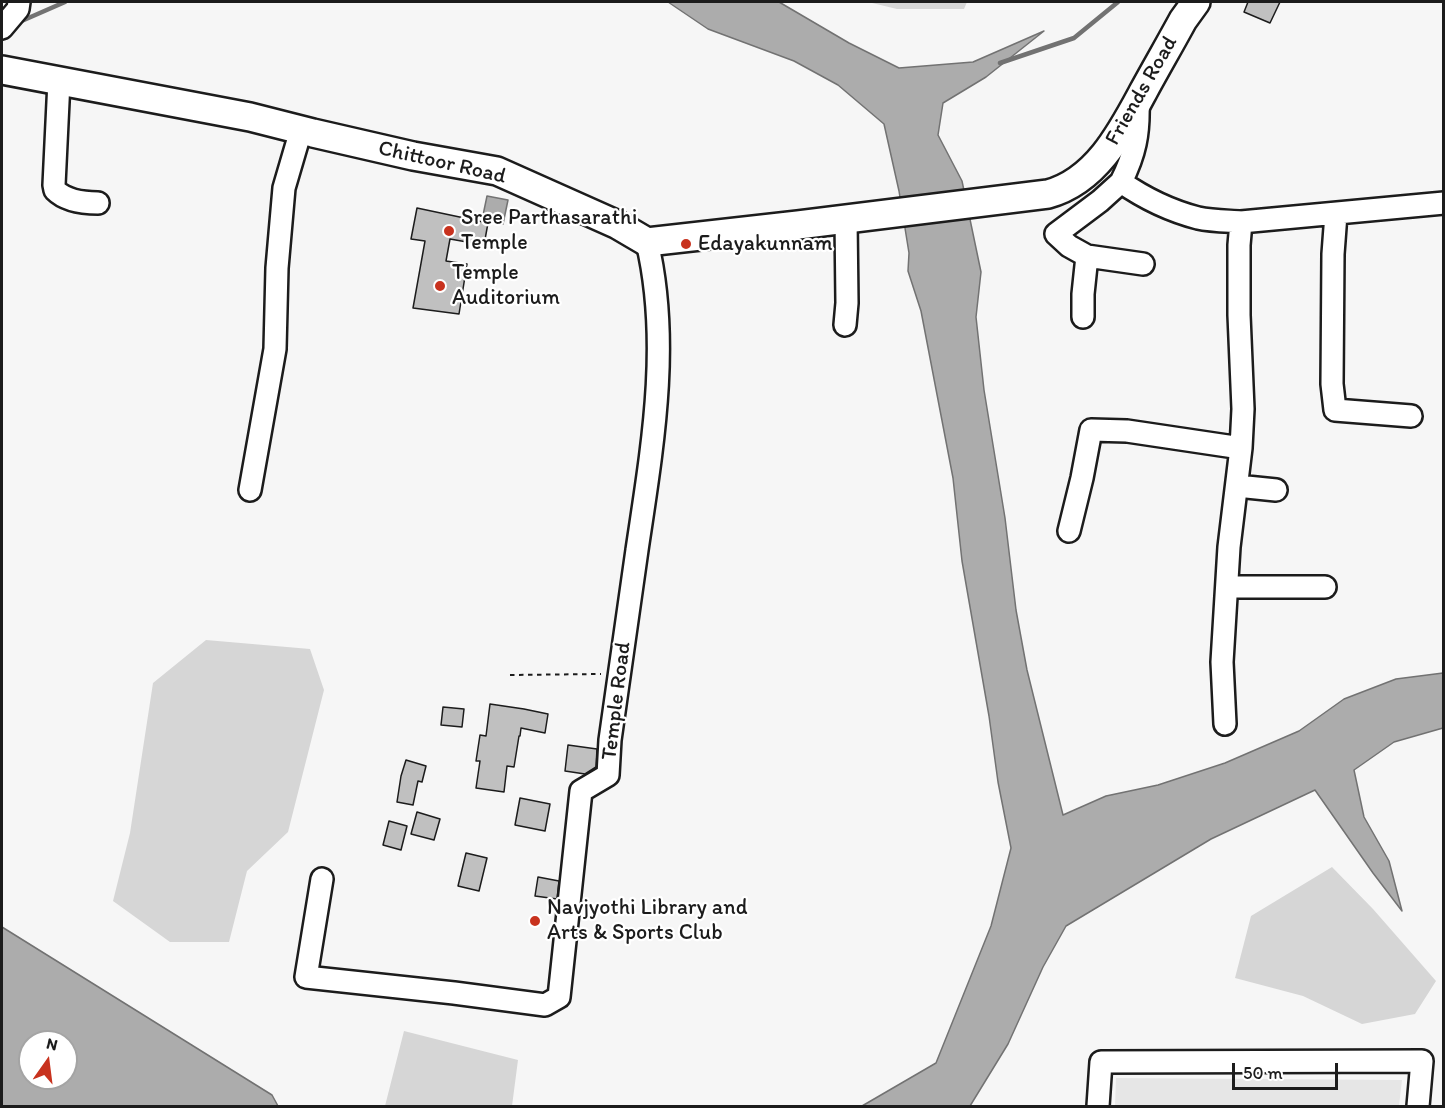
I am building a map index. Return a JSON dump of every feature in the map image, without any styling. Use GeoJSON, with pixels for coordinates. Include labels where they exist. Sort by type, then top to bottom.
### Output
{"type":"FeatureCollection","features":[{"type":"Feature","properties":{"kind":"main road","name":"Friends Road"},"geometry":{"type":"LineString","coordinates":[[846,219],[1061,191],[1092,169],[1118,138],[1196,2]]}},
{"type":"Feature","properties":{"kind":"main road","name":"Chittoor Road"},"geometry":{"type":"LineString","coordinates":[[2,70],[250,117],[413,156],[497,171],[618,225],[647,242]]}},
{"type":"Feature","properties":{"kind":"main road"},"geometry":{"type":"LineString","coordinates":[[647,242],[846,219]]}},
{"type":"Feature","properties":{"kind":"street"},"geometry":{"type":"LineString","coordinates":[[2,28],[18,9],[19,2]]}},
{"type":"Feature","properties":{"kind":"street"},"geometry":{"type":"LineString","coordinates":[[59,81],[55,190],[66,198],[98,202]]}},
{"type":"Feature","properties":{"kind":"street"},"geometry":{"type":"LineString","coordinates":[[1138,103],[1139,121],[1136,143],[1121,182],[1056,234],[1069,246],[1087,256],[1143,264]]}},
{"type":"Feature","properties":{"kind":"street"},"geometry":{"type":"LineString","coordinates":[[250,490],[275,349],[277,268],[284,188],[301,130]]}},
{"type":"Feature","properties":{"kind":"street"},"geometry":{"type":"LineString","coordinates":[[1121,182],[1147,198],[1210,220],[1241,222],[1443,203]]}},
{"type":"Feature","properties":{"kind":"street"},"geometry":{"type":"LineString","coordinates":[[1336,214],[1333,254],[1332,384],[1335,410],[1412,416]]}},
{"type":"Feature","properties":{"kind":"street"},"geometry":{"type":"LineString","coordinates":[[845,325],[846,219]]}},
{"type":"Feature","properties":{"kind":"street"},"geometry":{"type":"LineString","coordinates":[[1225,724],[1222,662],[1229,547],[1241,448],[1243,409],[1239,315],[1241,222]]}},
{"type":"Feature","properties":{"kind":"street","name":"Temple Road"},"geometry":{"type":"LineString","coordinates":[[322,879],[306,977],[545,1005],[559,997],[581,791],[608,775],[610,740],[650,457],[656,405],[659,324],[653,267],[647,242]]}},
{"type":"Feature","properties":{"kind":"street"},"geometry":{"type":"LineString","coordinates":[[1083,317],[1087,256]]}},
{"type":"Feature","properties":{"kind":"street"},"geometry":{"type":"LineString","coordinates":[[1069,531],[1091,430],[1128,431],[1241,448]]}},
{"type":"Feature","properties":{"kind":"street"},"geometry":{"type":"LineString","coordinates":[[1237,486],[1276,490]]}},
{"type":"Feature","properties":{"kind":"street"},"geometry":{"type":"LineString","coordinates":[[1227,587],[1325,587]]}},
{"type":"Feature","properties":{"kind":"street"},"geometry":{"type":"LineString","coordinates":[[1098,1107],[1101,1062],[1422,1060],[1418,1107]]}},
{"type":"Feature","properties":{"kind":"path"},"geometry":{"type":"LineString","coordinates":[[510,675],[619,674]]}},
{"type":"Feature","properties":{"kind":"shaded area"},"geometry":{"type":"Polygon","coordinates":[[[668,2],[779,2],[849,43],[899,68],[973,62],[1044,31],[986,77],[943,103],[938,135],[962,181],[981,272],[976,317],[984,390],[1005,518],[1016,610],[1027,670],[1063,815],[1106,796],[1158,785],[1225,763],[1299,731],[1344,699],[1396,679],[1443,673],[1443,728],[1394,742],[1354,770],[1364,817],[1389,861],[1402,911],[1315,790],[1211,839],[1066,926],[1043,967],[1008,1044],[970,1106],[862,1106],[936,1063],[991,926],[1011,848],[962,561],[953,478],[921,311],[908,271],[909,253],[899,191],[884,124],[838,85],[794,61],[708,29],[668,2]]]}},
{"type":"Feature","properties":{"kind":"shaded area"},"geometry":{"type":"Polygon","coordinates":[[[868,2],[967,2],[964,9],[897,9],[868,2]]]}},
{"type":"Feature","properties":{"kind":"shaded area"},"geometry":{"type":"Polygon","coordinates":[[[487,196],[508,200],[503,224],[482,220],[487,196]]]}},
{"type":"Feature","properties":{"kind":"shaded area"},"geometry":{"type":"Polygon","coordinates":[[[206,640],[310,649],[324,690],[288,832],[247,871],[229,942],[170,942],[113,901],[130,833],[153,683],[206,640]]]}},
{"type":"Feature","properties":{"kind":"shaded area"},"geometry":{"type":"Polygon","coordinates":[[[1332,867],[1373,909],[1436,981],[1415,1014],[1362,1024],[1303,996],[1235,978],[1251,916],[1332,867]]]}},
{"type":"Feature","properties":{"kind":"shaded area"},"geometry":{"type":"Polygon","coordinates":[[[2,927],[272,1095],[278,1106],[2,1106],[2,927]]]}},
{"type":"Feature","properties":{"kind":"shaded area"},"geometry":{"type":"Polygon","coordinates":[[[404,1031],[518,1060],[512,1106],[385,1106],[404,1031]]]}},
{"type":"Feature","properties":{"kind":"shaded area"},"geometry":{"type":"Polygon","coordinates":[[[1116,1078],[1402,1080],[1399,1106],[1115,1106],[1116,1078]]]}},
{"type":"Feature","properties":{"kind":"building"},"geometry":{"type":"Polygon","coordinates":[[[1248,2],[1280,2],[1270,23],[1244,12],[1248,2]]]}},
{"type":"Feature","properties":{"kind":"building"},"geometry":{"type":"Polygon","coordinates":[[[417,208],[488,223],[484,245],[450,239],[446,261],[467,264],[459,314],[413,308],[425,241],[411,239],[417,208]]]}},
{"type":"Feature","properties":{"kind":"building"},"geometry":{"type":"Polygon","coordinates":[[[490,704],[548,714],[545,733],[521,728],[514,767],[507,766],[504,792],[476,788],[480,761],[476,761],[480,735],[486,736],[490,704]]]}},
{"type":"Feature","properties":{"kind":"building"},"geometry":{"type":"Polygon","coordinates":[[[443,707],[464,709],[462,727],[441,725],[443,707]]]}},
{"type":"Feature","properties":{"kind":"building"},"geometry":{"type":"Polygon","coordinates":[[[568,745],[597,749],[596,767],[585,774],[565,771],[568,745]]]}},
{"type":"Feature","properties":{"kind":"building"},"geometry":{"type":"Polygon","coordinates":[[[406,760],[426,766],[422,782],[418,781],[413,805],[397,802],[406,760]]]}},
{"type":"Feature","properties":{"kind":"building"},"geometry":{"type":"Polygon","coordinates":[[[520,798],[550,804],[545,831],[515,825],[520,798]]]}},
{"type":"Feature","properties":{"kind":"building"},"geometry":{"type":"Polygon","coordinates":[[[417,812],[440,819],[434,840],[411,834],[417,812]]]}},
{"type":"Feature","properties":{"kind":"building"},"geometry":{"type":"Polygon","coordinates":[[[389,821],[407,826],[401,850],[383,845],[389,821]]]}},
{"type":"Feature","properties":{"kind":"building"},"geometry":{"type":"Polygon","coordinates":[[[466,853],[487,858],[479,891],[458,886],[466,853]]]}},
{"type":"Feature","properties":{"kind":"building"},"geometry":{"type":"Polygon","coordinates":[[[538,877],[559,881],[557,899],[535,896],[538,877]]]}},
{"type":"Feature","properties":{"kind":"waterway"},"geometry":{"type":"LineString","coordinates":[[17,23],[65,2]]}},
{"type":"Feature","properties":{"kind":"waterway"},"geometry":{"type":"LineString","coordinates":[[1000,63],[1074,38],[1118,2]]}},
{"type":"Feature","properties":{"kind":"place","name":"Sree Parthasarathi Temple"},"geometry":{"type":"Point","coordinates":[449,231]}},
{"type":"Feature","properties":{"kind":"place","name":"Edayakunnam"},"geometry":{"type":"Point","coordinates":[686,244]}},
{"type":"Feature","properties":{"kind":"place","name":"Temple Auditorium"},"geometry":{"type":"Point","coordinates":[440,286]}},
{"type":"Feature","properties":{"kind":"place","name":"Navjyothi Library and Arts & Sports Club"},"geometry":{"type":"Point","coordinates":[535,921]}}]}
